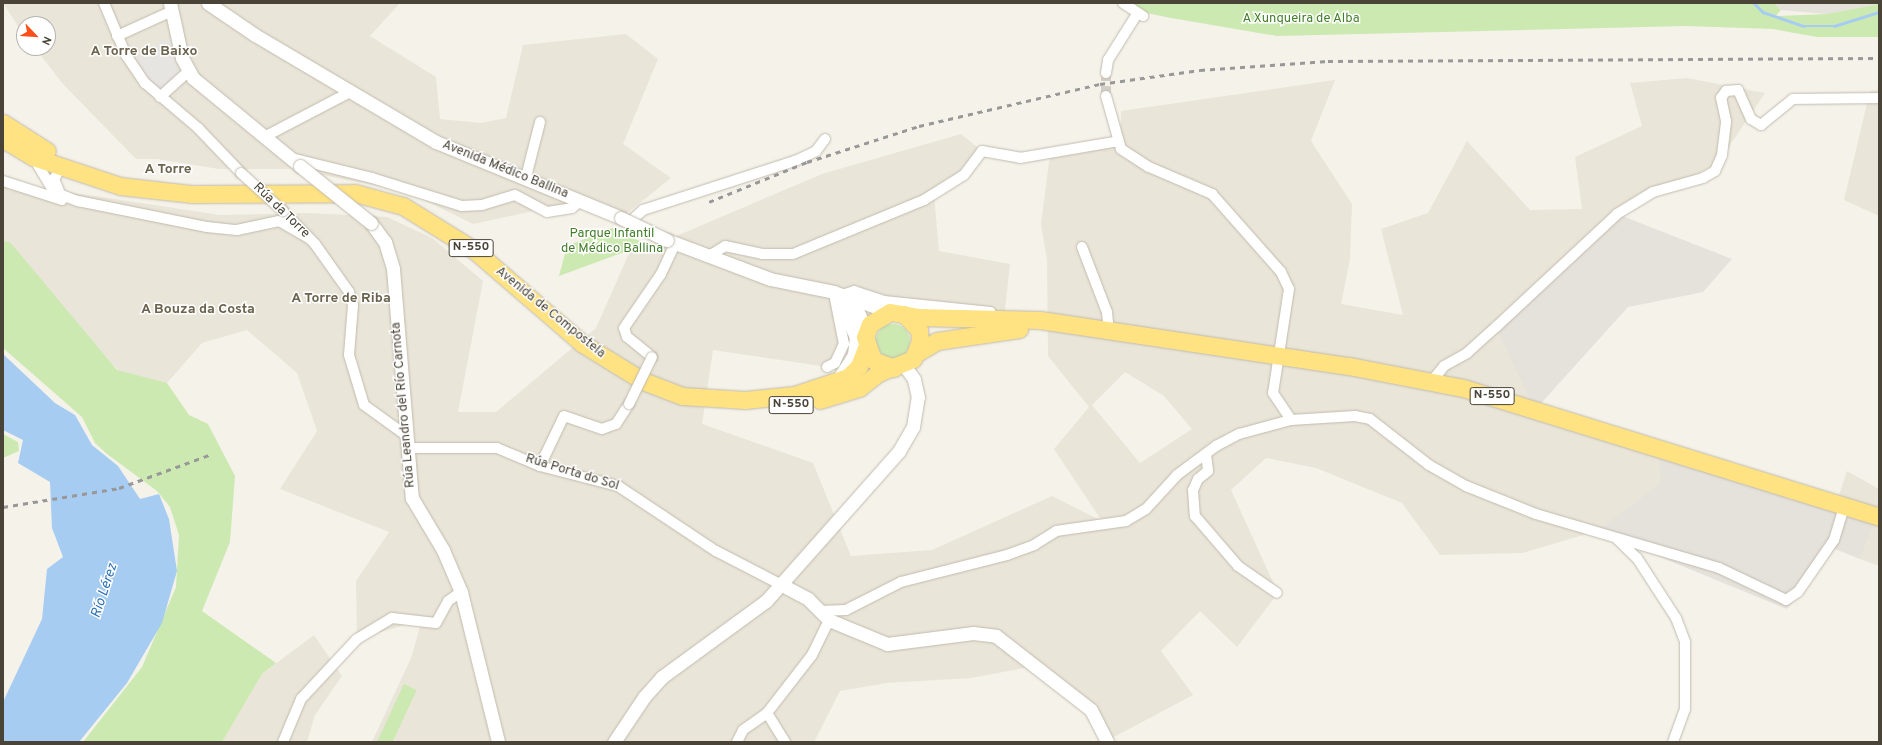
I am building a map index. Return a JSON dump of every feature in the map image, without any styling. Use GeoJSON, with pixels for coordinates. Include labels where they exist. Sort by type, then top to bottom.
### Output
{"type":"FeatureCollection","features":[{"type":"Feature","properties":{"kind":"highway","name":"Avenida de Compostela"},"geometry":{"type":"LineString","coordinates":[[3,123],[37,146],[87,168],[129,179],[225,192]]}},
{"type":"Feature","properties":{"kind":"highway","name":"Avenida de Compostela"},"geometry":{"type":"LineString","coordinates":[[3,139],[33,157],[61,168],[120,186],[192,194],[225,192],[355,193],[403,206],[474,250],[583,344],[643,381],[682,396],[745,400],[794,395],[832,385],[848,377],[859,366],[866,340]]}},
{"type":"Feature","properties":{"kind":"highway","name":"N-550"},"geometry":{"type":"LineString","coordinates":[[866,340],[878,316],[897,313],[1004,318],[1280,356],[1432,381],[1879,518]]}},
{"type":"Feature","properties":{"kind":"highway"},"geometry":{"type":"LineString","coordinates":[[897,313],[919,330],[917,353]]}},
{"type":"Feature","properties":{"kind":"highway","name":"N-550"},"geometry":{"type":"LineString","coordinates":[[682,396],[744,408],[774,408],[828,398],[858,388],[878,373],[899,367],[917,353],[937,341],[1004,328],[1092,330]]}},
{"type":"Feature","properties":{"kind":"highway"},"geometry":{"type":"LineString","coordinates":[[866,340],[880,365],[899,367]]}},
{"type":"Feature","properties":{"kind":"street","name":"Rúa da Torre"},"geometry":{"type":"LineString","coordinates":[[104,3],[117,36],[136,71],[160,97],[198,128],[241,173],[283,211],[310,239],[350,292],[353,311],[349,355],[362,401],[373,415],[408,442]]}},
{"type":"Feature","properties":{"kind":"street","name":"Avenida Médico Ballina"},"geometry":{"type":"LineString","coordinates":[[208,3],[350,92],[436,142],[526,177],[708,257],[770,279],[835,295],[897,313]]}},
{"type":"Feature","properties":{"kind":"street"},"geometry":{"type":"LineString","coordinates":[[1106,73],[1108,60],[1140,15],[1124,3]]}},
{"type":"Feature","properties":{"kind":"street"},"geometry":{"type":"LineString","coordinates":[[117,36],[171,7],[188,72],[160,97]]}},
{"type":"Feature","properties":{"kind":"street","name":"Rúa Leandro del Río Carnota"},"geometry":{"type":"LineString","coordinates":[[188,72],[264,137],[371,223],[385,242],[392,264],[412,498],[443,550],[461,592],[498,742]]}},
{"type":"Feature","properties":{"kind":"street"},"geometry":{"type":"LineString","coordinates":[[1432,381],[1444,366],[1467,353],[1617,214],[1653,192],[1703,178],[1715,171],[1722,155],[1726,121],[1721,98],[1726,91],[1738,90],[1751,119],[1761,125],[1793,99],[1879,98]]}},
{"type":"Feature","properties":{"kind":"street"},"geometry":{"type":"LineString","coordinates":[[264,137],[350,92]]}},
{"type":"Feature","properties":{"kind":"street"},"geometry":{"type":"LineString","coordinates":[[1106,96],[1121,149],[1148,167],[1212,194],[1281,272],[1289,289],[1280,356],[1274,374],[1273,393],[1291,420]]}},
{"type":"Feature","properties":{"kind":"street"},"geometry":{"type":"LineString","coordinates":[[526,177],[540,122]]}},
{"type":"Feature","properties":{"kind":"street"},"geometry":{"type":"LineString","coordinates":[[625,220],[643,210],[795,161],[816,151],[825,139]]}},
{"type":"Feature","properties":{"kind":"street"},"geometry":{"type":"LineString","coordinates":[[708,257],[725,246],[762,254],[793,254],[924,200],[964,175],[982,151],[1020,158],[1119,141]]}},
{"type":"Feature","properties":{"kind":"street"},"geometry":{"type":"LineString","coordinates":[[33,157],[52,190],[66,197],[174,223],[236,230],[279,221],[310,239]]}},
{"type":"Feature","properties":{"kind":"street"},"geometry":{"type":"LineString","coordinates":[[296,162],[372,178],[462,206],[482,205],[515,195],[547,212],[572,208],[580,201]]}},
{"type":"Feature","properties":{"kind":"street"},"geometry":{"type":"LineString","coordinates":[[61,168],[54,179],[66,197]]}},
{"type":"Feature","properties":{"kind":"street"},"geometry":{"type":"LineString","coordinates":[[3,181],[52,198],[66,197]]}},
{"type":"Feature","properties":{"kind":"street"},"geometry":{"type":"LineString","coordinates":[[540,466],[564,416],[602,429],[616,424],[629,404],[652,357],[627,337],[624,328],[661,274],[671,242]]}},
{"type":"Feature","properties":{"kind":"street"},"geometry":{"type":"LineString","coordinates":[[1082,247],[1107,312],[1108,332]]}},
{"type":"Feature","properties":{"kind":"street"},"geometry":{"type":"LineString","coordinates":[[835,295],[854,292],[884,301],[996,312],[1004,318]]}},
{"type":"Feature","properties":{"kind":"street"},"geometry":{"type":"LineString","coordinates":[[827,367],[835,363],[844,344],[835,295]]}},
{"type":"Feature","properties":{"kind":"street"},"geometry":{"type":"LineString","coordinates":[[832,385],[854,355],[856,337],[835,295]]}},
{"type":"Feature","properties":{"kind":"street","name":"Avenida Médico Ballina"},"geometry":{"type":"LineString","coordinates":[[835,295],[859,314],[866,340]]}},
{"type":"Feature","properties":{"kind":"street"},"geometry":{"type":"LineString","coordinates":[[614,742],[640,702],[662,677],[751,613],[782,585],[907,440],[916,413],[918,397],[914,379],[899,367]]}},
{"type":"Feature","properties":{"kind":"street"},"geometry":{"type":"LineString","coordinates":[[824,615],[846,610],[900,582],[1007,555],[1034,545],[1056,531],[1126,521],[1146,509],[1177,475],[1206,454],[1239,434],[1291,420],[1355,416],[1370,420],[1448,478],[1536,514],[1719,568],[1786,600],[1798,592],[1834,540],[1844,507]]}},
{"type":"Feature","properties":{"kind":"street","name":"Rúa Porta do Sol"},"geometry":{"type":"LineString","coordinates":[[408,442],[497,448],[540,466],[629,491],[716,551],[782,585]]}},
{"type":"Feature","properties":{"kind":"street"},"geometry":{"type":"LineString","coordinates":[[1206,454],[1208,471],[1198,479],[1193,490],[1195,516],[1238,566],[1277,593]]}},
{"type":"Feature","properties":{"kind":"street"},"geometry":{"type":"LineString","coordinates":[[1616,538],[1637,558],[1676,618],[1685,642],[1685,709],[1673,742]]}},
{"type":"Feature","properties":{"kind":"street"},"geometry":{"type":"LineString","coordinates":[[782,585],[808,599],[824,615],[887,644],[973,633],[996,636],[1088,707],[1107,742]]}},
{"type":"Feature","properties":{"kind":"street"},"geometry":{"type":"LineString","coordinates":[[283,742],[301,699],[357,639],[392,618],[436,623],[448,601],[461,592]]}},
{"type":"Feature","properties":{"kind":"street"},"geometry":{"type":"LineString","coordinates":[[737,742],[743,730],[767,713],[818,648],[824,615]]}},
{"type":"Feature","properties":{"kind":"street"},"geometry":{"type":"LineString","coordinates":[[767,713],[785,742]]}},
{"type":"Feature","properties":{"kind":"shaded area"},"geometry":{"type":"Polygon","coordinates":[[[3,3],[400,3],[370,36],[436,77],[440,119],[481,123],[506,118],[523,45],[626,34],[658,59],[623,144],[671,178],[621,218],[580,201],[473,224],[408,192],[293,169],[219,169],[157,159],[136,159],[63,84],[41,56],[56,56],[56,16],[16,16],[16,23],[3,3]]]}},
{"type":"Feature","properties":{"kind":"shaded area"},"geometry":{"type":"Polygon","coordinates":[[[1774,3],[1879,4],[1827,14],[1781,10],[1774,3]]]}},
{"type":"Feature","properties":{"kind":"shaded area"},"geometry":{"type":"Polygon","coordinates":[[[169,38],[180,74],[163,91],[156,88],[134,62],[140,54],[169,38]]]}},
{"type":"Feature","properties":{"kind":"shaded area"},"geometry":{"type":"Polygon","coordinates":[[[1687,78],[1765,93],[1718,163],[1617,214],[1535,410],[1658,448],[1662,483],[1597,531],[1522,553],[1440,555],[1402,503],[1316,468],[1266,458],[1231,490],[1278,593],[1237,647],[1200,611],[1161,651],[1193,695],[1110,739],[1092,702],[1040,665],[971,678],[887,683],[840,691],[814,742],[372,742],[411,658],[422,620],[357,639],[356,581],[389,532],[280,489],[317,431],[297,373],[247,330],[202,343],[167,383],[132,376],[118,370],[91,342],[10,242],[3,241],[3,182],[220,215],[308,213],[387,217],[432,238],[483,281],[458,412],[496,412],[596,328],[631,249],[667,240],[822,174],[961,134],[982,151],[934,194],[939,251],[1010,264],[1004,318],[904,314],[844,344],[827,367],[713,350],[702,424],[813,463],[851,556],[932,550],[1052,496],[1102,521],[1054,449],[1089,407],[1048,356],[1047,260],[1041,224],[1050,154],[1119,141],[1121,147],[1121,111],[1335,80],[1311,141],[1352,204],[1350,259],[1341,304],[1403,315],[1381,229],[1428,213],[1467,141],[1530,210],[1582,209],[1575,157],[1642,126],[1630,83],[1687,78]],[[1125,372],[1092,405],[1140,463],[1192,429],[1164,396],[1125,372]]]}},
{"type":"Feature","properties":{"kind":"shaded area"},"geometry":{"type":"Polygon","coordinates":[[[1879,90],[1879,216],[1844,200],[1870,91],[1879,90]]]}},
{"type":"Feature","properties":{"kind":"shaded area"},"geometry":{"type":"Polygon","coordinates":[[[1617,214],[1732,259],[1703,292],[1628,307],[1535,410],[1496,327],[1617,214]]]}},
{"type":"Feature","properties":{"kind":"shaded area"},"geometry":{"type":"Polygon","coordinates":[[[1658,448],[1876,516],[1860,559],[1835,549],[1787,609],[1597,531],[1661,483],[1658,448]]]}},
{"type":"Feature","properties":{"kind":"shaded area"},"geometry":{"type":"Polygon","coordinates":[[[1847,471],[1879,489],[1879,566],[1860,559],[1875,516],[1836,504],[1847,471]]]}},
{"type":"Feature","properties":{"kind":"shaded area"},"geometry":{"type":"Polygon","coordinates":[[[314,635],[342,676],[315,715],[307,742],[222,742],[262,674],[314,635]]]}},
{"type":"Feature","properties":{"kind":"green space","name":"A Xunqueira de Alba"},"geometry":{"type":"Polygon","coordinates":[[[1128,3],[1774,3],[1781,10],[1776,16],[1827,14],[1879,4],[1879,37],[1817,37],[1773,29],[1686,26],[1277,36],[1137,11],[1128,3]]]}},
{"type":"Feature","properties":{"kind":"green space","name":"Parque Infantil de Médico Ballina"},"geometry":{"type":"Polygon","coordinates":[[[612,228],[646,244],[559,276],[567,246],[612,228]]]}},
{"type":"Feature","properties":{"kind":"green space"},"geometry":{"type":"Polygon","coordinates":[[[3,241],[10,242],[117,370],[167,383],[189,415],[208,424],[235,476],[230,542],[202,611],[276,663],[262,674],[222,742],[83,742],[142,667],[176,587],[179,535],[170,507],[157,491],[107,454],[95,443],[82,417],[3,348],[3,241]]]}},
{"type":"Feature","properties":{"kind":"green space"},"geometry":{"type":"Polygon","coordinates":[[[896,324],[903,326],[908,331],[910,341],[908,351],[903,356],[890,358],[883,356],[878,351],[876,338],[878,331],[883,326],[896,324]]]}},
{"type":"Feature","properties":{"kind":"green space"},"geometry":{"type":"Polygon","coordinates":[[[3,434],[18,442],[19,451],[3,458],[3,434]]]}},
{"type":"Feature","properties":{"kind":"green space"},"geometry":{"type":"Polygon","coordinates":[[[404,684],[417,690],[392,742],[377,742],[404,684]]]}},
{"type":"Feature","properties":{"kind":"water","name":"Río Lérez"},"geometry":{"type":"Polygon","coordinates":[[[3,354],[55,403],[75,415],[92,445],[118,466],[140,499],[159,494],[169,519],[177,571],[162,623],[127,683],[79,742],[3,742],[3,702],[42,619],[47,569],[63,557],[52,528],[50,482],[18,463],[23,440],[3,430],[3,354]]]}},
{"type":"Feature","properties":{"kind":"waterway"},"geometry":{"type":"LineString","coordinates":[[1754,3],[1763,12],[1804,26],[1834,26],[1879,12]]}},
{"type":"Feature","properties":{"kind":"tunnel"},"geometry":{"type":"LineString","coordinates":[[1106,73],[1106,96]]}},
{"type":"Feature","properties":{"kind":"railway"},"geometry":{"type":"LineString","coordinates":[[709,202],[807,162],[919,126],[1100,84],[1200,70],[1328,61],[1879,58]]}},
{"type":"Feature","properties":{"kind":"railway"},"geometry":{"type":"LineString","coordinates":[[3,507],[119,488],[212,454]]}},
{"type":"Feature","properties":{"kind":"district","name":"A Torre de Baixo"},"geometry":{"type":"Point","coordinates":[144,52]}},
{"type":"Feature","properties":{"kind":"district","name":"A Torre"},"geometry":{"type":"Point","coordinates":[168,170]}},
{"type":"Feature","properties":{"kind":"district","name":"A Torre de Riba"},"geometry":{"type":"Point","coordinates":[341,299]}},
{"type":"Feature","properties":{"kind":"district","name":"A Bouza da Costa"},"geometry":{"type":"Point","coordinates":[198,310]}}]}
